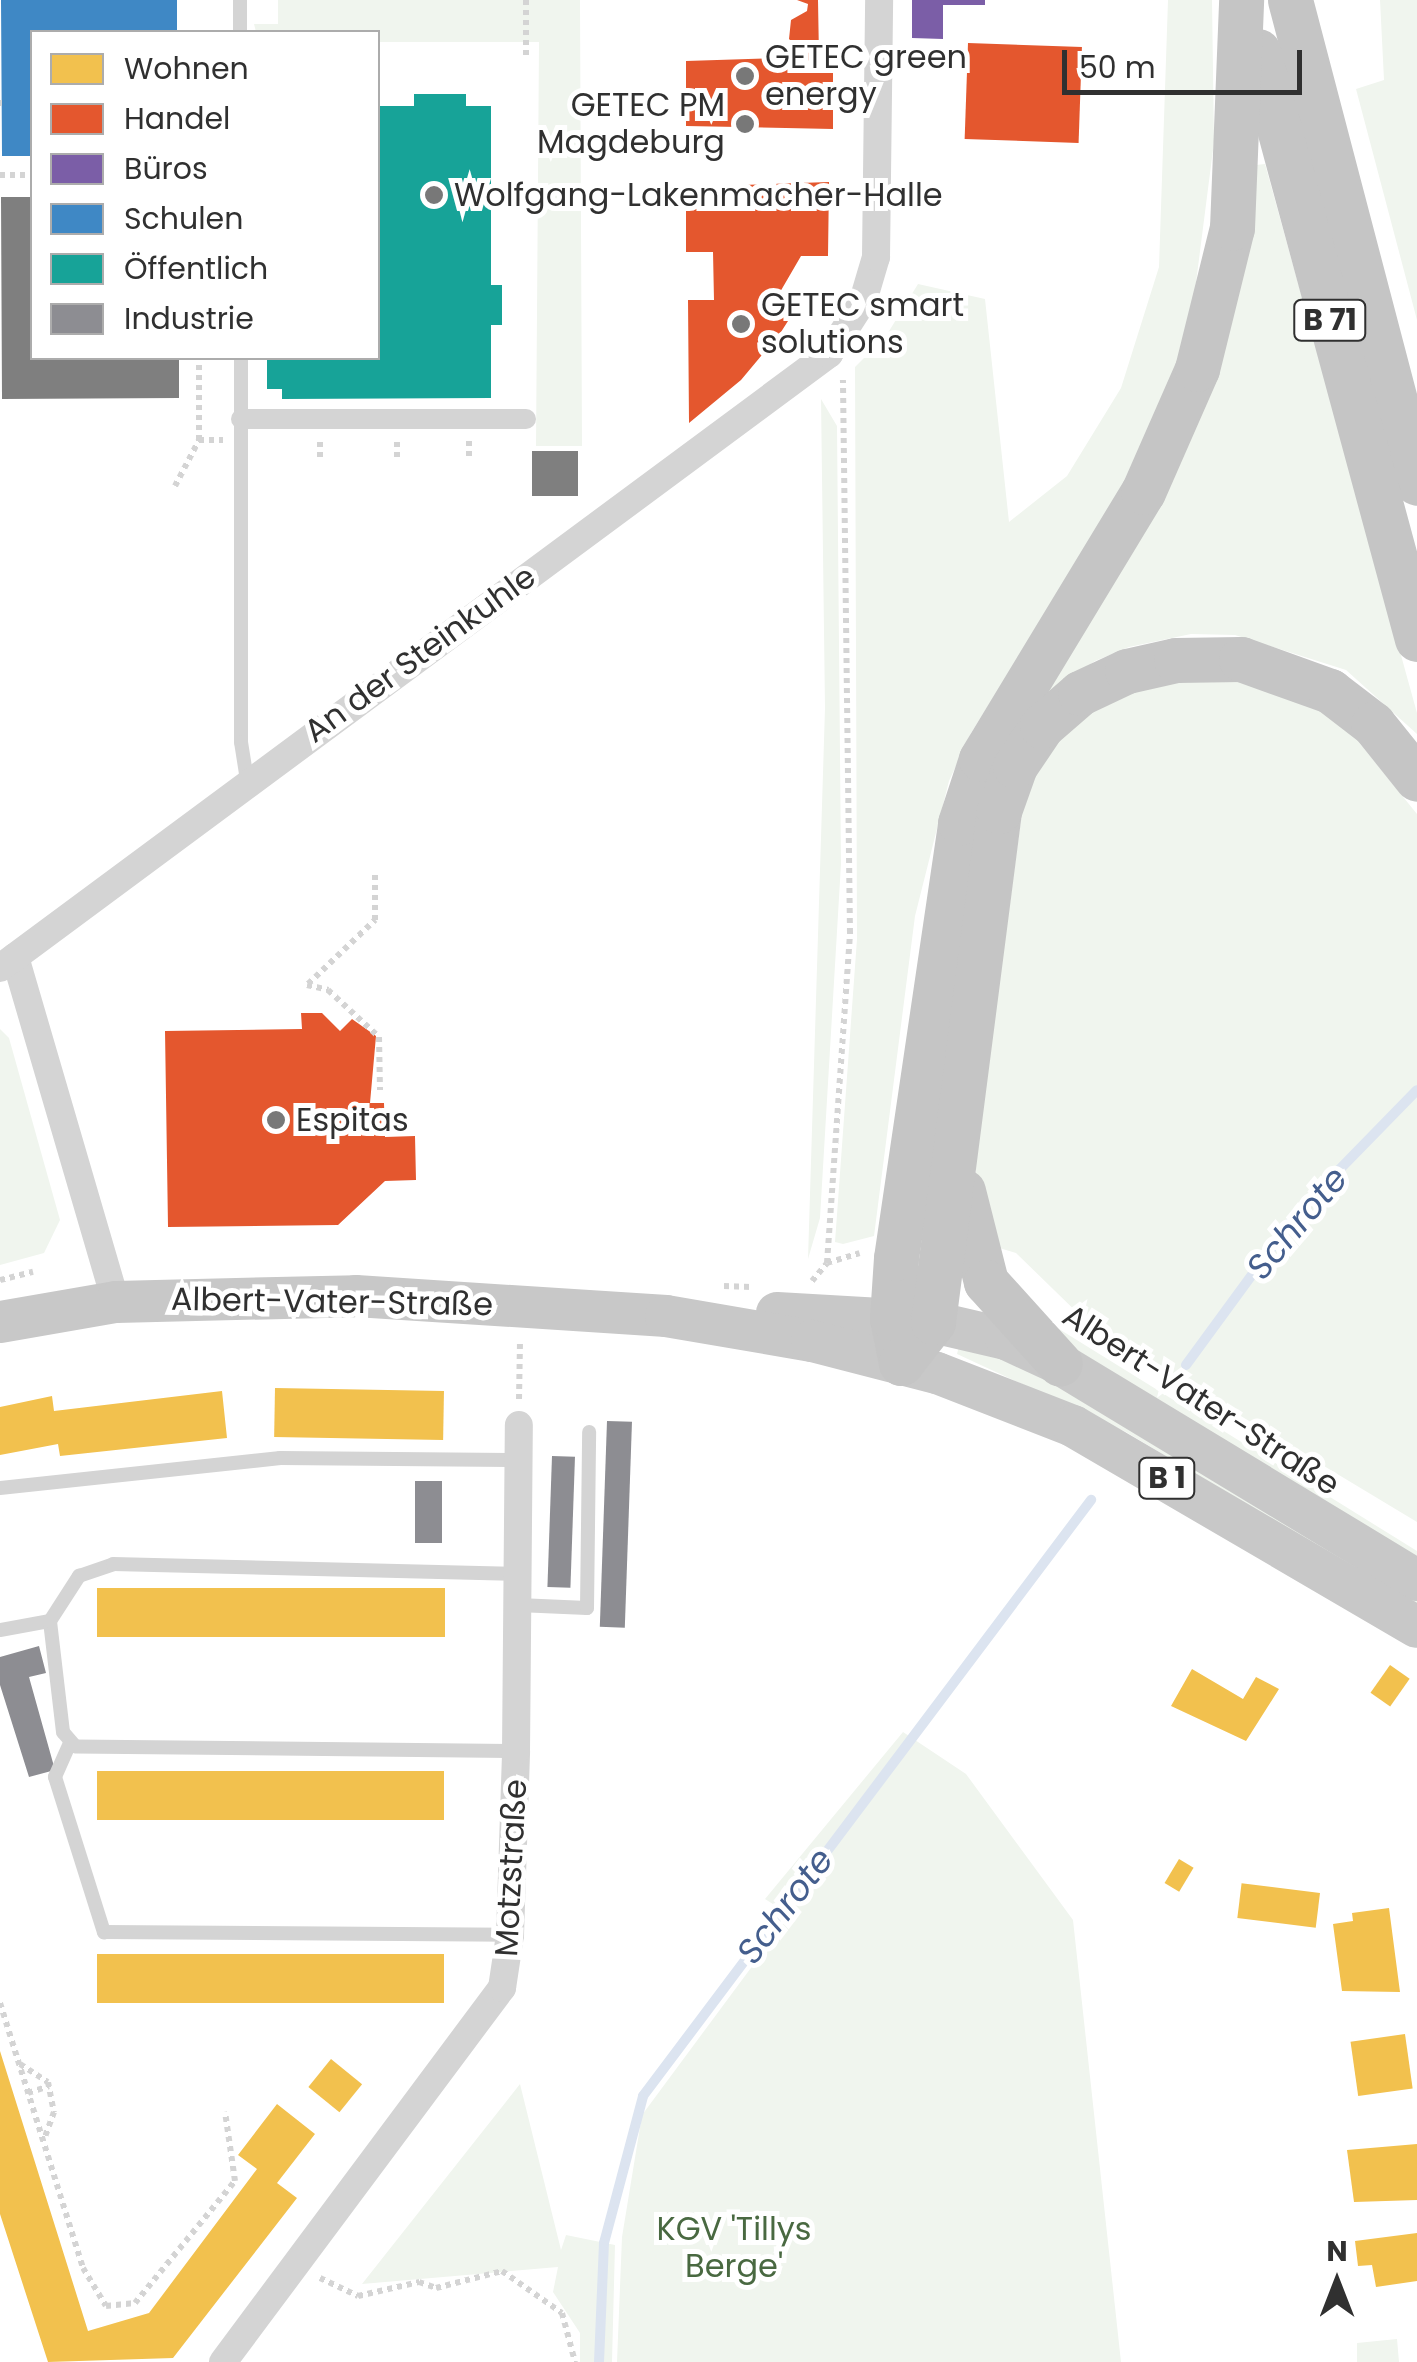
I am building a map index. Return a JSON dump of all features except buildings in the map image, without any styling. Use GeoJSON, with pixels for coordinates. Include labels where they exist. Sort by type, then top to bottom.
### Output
{"type":"FeatureCollection","features":[{"type":"Feature","properties":{"kind":"highway","name":"B 71"},"geometry":{"type":"LineString","coordinates":[[1244,0],[1417,639]]}},
{"type":"Feature","properties":{"kind":"highway"},"geometry":{"type":"LineString","coordinates":[[912,1320],[960,823],[981,759],[1142,492],[1197,370],[1232,228],[1244,0]]}},
{"type":"Feature","properties":{"kind":"highway","name":"B 71"},"geometry":{"type":"LineString","coordinates":[[1290,0],[1417,482]]}},
{"type":"Feature","properties":{"kind":"highway"},"geometry":{"type":"LineString","coordinates":[[1396,403],[1417,450]]}},
{"type":"Feature","properties":{"kind":"highway"},"geometry":{"type":"LineString","coordinates":[[902,1363],[956,1140],[999,812],[1023,752],[1066,703],[1102,680],[1152,664],[1211,656],[1257,661],[1312,681],[1349,704],[1417,779]]}},
{"type":"Feature","properties":{"kind":"highway"},"geometry":{"type":"LineString","coordinates":[[956,1140],[969,1230],[986,1282],[1068,1343]]}},
{"type":"Feature","properties":{"kind":"main road","name":"Albert-Vater-Straße"},"geometry":{"type":"LineString","coordinates":[[0,1322],[116,1302],[356,1296],[666,1316],[912,1320],[1068,1343],[1417,1580]]}},
{"type":"Feature","properties":{"kind":"main road","name":"Albert-Vater-Straße"},"geometry":{"type":"LineString","coordinates":[[666,1316],[902,1363],[1006,1398],[1106,1442],[1417,1627]]}},
{"type":"Feature","properties":{"kind":"street","name":"An der Steinkuhle"},"geometry":{"type":"LineString","coordinates":[[116,1302],[7,962],[248,780],[829,354],[852,324],[876,257],[878,0]]}},
{"type":"Feature","properties":{"kind":"street"},"geometry":{"type":"LineString","coordinates":[[242,419],[526,419]]}},
{"type":"Feature","properties":{"kind":"street","name":"Motzstraße"},"geometry":{"type":"LineString","coordinates":[[224,2362],[485,2018],[502,1988],[510,1935],[516,1752],[519,1425]]}},
{"type":"Feature","properties":{"kind":"lane"},"geometry":{"type":"LineString","coordinates":[[240,0],[240,30]]}},
{"type":"Feature","properties":{"kind":"lane"},"geometry":{"type":"LineString","coordinates":[[241,360],[241,742],[248,780]]}},
{"type":"Feature","properties":{"kind":"lane"},"geometry":{"type":"LineString","coordinates":[[518,1605],[587,1608],[589,1432]]}},
{"type":"Feature","properties":{"kind":"lane"},"geometry":{"type":"LineString","coordinates":[[0,1488],[248,1460],[519,1460]]}},
{"type":"Feature","properties":{"kind":"lane"},"geometry":{"type":"LineString","coordinates":[[70,1744],[63,1732],[50,1621],[79,1576],[113,1564],[518,1574]]}},
{"type":"Feature","properties":{"kind":"lane"},"geometry":{"type":"LineString","coordinates":[[0,1630],[50,1621]]}},
{"type":"Feature","properties":{"kind":"lane"},"geometry":{"type":"LineString","coordinates":[[70,1744],[516,1752]]}},
{"type":"Feature","properties":{"kind":"lane"},"geometry":{"type":"LineString","coordinates":[[70,1744],[55,1778],[104,1932],[510,1935]]}},
{"type":"Feature","properties":{"kind":"path"},"geometry":{"type":"LineString","coordinates":[[526,0],[526,55]]}},
{"type":"Feature","properties":{"kind":"path"},"geometry":{"type":"LineString","coordinates":[[0,175],[30,175]]}},
{"type":"Feature","properties":{"kind":"path"},"geometry":{"type":"LineString","coordinates":[[827,1263],[850,934],[846,401],[841,368],[829,354]]}},
{"type":"Feature","properties":{"kind":"path"},"geometry":{"type":"LineString","coordinates":[[175,486],[199,440],[198,360]]}},
{"type":"Feature","properties":{"kind":"path"},"geometry":{"type":"LineString","coordinates":[[199,440],[224,440]]}},
{"type":"Feature","properties":{"kind":"path"},"geometry":{"type":"LineString","coordinates":[[375,875],[374,920],[307,984],[328,990],[379,1037],[380,1090]]}},
{"type":"Feature","properties":{"kind":"path"},"geometry":{"type":"LineString","coordinates":[[0,1280],[34,1272]]}},
{"type":"Feature","properties":{"kind":"path"},"geometry":{"type":"LineString","coordinates":[[519,1425],[520,1340]]}},
{"type":"Feature","properties":{"kind":"path","name":"Albert-Vater-Straße"},"geometry":{"type":"LineString","coordinates":[[1068,1343],[1119,1353]]}},
{"type":"Feature","properties":{"kind":"path"},"geometry":{"type":"LineString","coordinates":[[0,2002],[83,2268],[106,2306],[135,2302],[235,2180],[226,2112]]}},
{"type":"Feature","properties":{"kind":"path"},"geometry":{"type":"LineString","coordinates":[[19,2064],[49,2086],[54,2112],[43,2141]]}},
{"type":"Feature","properties":{"kind":"path"},"geometry":{"type":"LineString","coordinates":[[28,2093],[49,2086]]}},
{"type":"Feature","properties":{"kind":"path"},"geometry":{"type":"LineString","coordinates":[[296,2268],[358,2296],[396,2284],[436,2288],[505,2272],[562,2313],[575,2362]]}},
{"type":"Feature","properties":{"kind":"green space"},"geometry":{"type":"Polygon","coordinates":[[[278,0],[580,0],[582,446],[536,446],[539,42],[380,42],[380,30],[256,30],[254,24],[278,24],[278,0]]]}},
{"type":"Feature","properties":{"kind":"green space"},"geometry":{"type":"Polygon","coordinates":[[[1168,0],[1212,0],[1214,142],[1193,306],[1170,391],[1100,528],[971,733],[949,781],[915,916],[874,1236],[843,1244],[835,1242],[857,939],[855,367],[886,336],[918,284],[985,299],[1009,522],[1067,476],[1121,388],[1159,267],[1168,0]]]}},
{"type":"Feature","properties":{"kind":"green space"},"geometry":{"type":"Polygon","coordinates":[[[1380,0],[1417,0],[1417,320],[1356,89],[1384,80],[1380,0]]]}},
{"type":"Feature","properties":{"kind":"green space"},"geometry":{"type":"Polygon","coordinates":[[[1265,164],[1417,713],[1417,734],[1346,670],[1235,635],[1191,634],[1129,647],[1095,661],[1044,697],[1256,165],[1265,164]]]}},
{"type":"Feature","properties":{"kind":"green space"},"geometry":{"type":"Polygon","coordinates":[[[821,399],[837,426],[841,864],[820,1218],[808,1259],[825,708],[821,399]]]}},
{"type":"Feature","properties":{"kind":"green space"},"geometry":{"type":"Polygon","coordinates":[[[1172,678],[1257,679],[1340,719],[1417,814],[1417,1522],[1091,1326],[1016,1253],[986,1244],[975,1165],[1024,797],[1043,759],[1073,725],[1112,699],[1172,678]]]}},
{"type":"Feature","properties":{"kind":"green space"},"geometry":{"type":"Polygon","coordinates":[[[0,1029],[9,1038],[60,1220],[44,1253],[0,1265],[0,1029]]]}},
{"type":"Feature","properties":{"kind":"green space"},"geometry":{"type":"Polygon","coordinates":[[[1051,1324],[1417,1551],[1417,1558],[1068,1345],[1051,1324]]]}},
{"type":"Feature","properties":{"kind":"green space"},"geometry":{"type":"Polygon","coordinates":[[[959,1346],[1031,1367],[1417,1600],[1417,1607],[1126,1432],[957,1354],[959,1346]]]}},
{"type":"Feature","properties":{"kind":"green space","name":"KGV 'Tillys Berge'"},"geometry":{"type":"Polygon","coordinates":[[[903,1732],[966,1774],[1073,1920],[1121,2362],[617,2362],[622,2237],[642,2115],[790,1915],[765,1899],[903,1732]]]}},
{"type":"Feature","properties":{"kind":"green space"},"geometry":{"type":"Polygon","coordinates":[[[520,2084],[561,2250],[566,2235],[615,2245],[612,2362],[580,2362],[580,2333],[553,2292],[558,2267],[362,2284],[520,2084]]]}},
{"type":"Feature","properties":{"kind":"green space"},"geometry":{"type":"Polygon","coordinates":[[[1397,2339],[1399,2362],[1357,2362],[1357,2343],[1397,2339]]]}},
{"type":"Feature","properties":{"kind":"waterway","name":"Schrote"},"geometry":{"type":"LineString","coordinates":[[1186,1365],[1298,1212],[1417,1090]]}},
{"type":"Feature","properties":{"kind":"waterway","name":"Schrote"},"geometry":{"type":"LineString","coordinates":[[599,2362],[604,2243],[643,2096],[1091,1500]]}},
{"type":"Feature","properties":{"kind":"place","name":"GETEC green energy"},"geometry":{"type":"Point","coordinates":[745,76]}},
{"type":"Feature","properties":{"kind":"place","name":"GETEC PM Magdeburg"},"geometry":{"type":"Point","coordinates":[745,124]}},
{"type":"Feature","properties":{"kind":"place","name":"Wolfgang-Lakenmacher-Halle"},"geometry":{"type":"Point","coordinates":[434,195]}},
{"type":"Feature","properties":{"kind":"place","name":"GETEC smart solutions"},"geometry":{"type":"Point","coordinates":[741,324]}},
{"type":"Feature","properties":{"kind":"place","name":"Espitas"},"geometry":{"type":"Point","coordinates":[276,1120]}}]}
